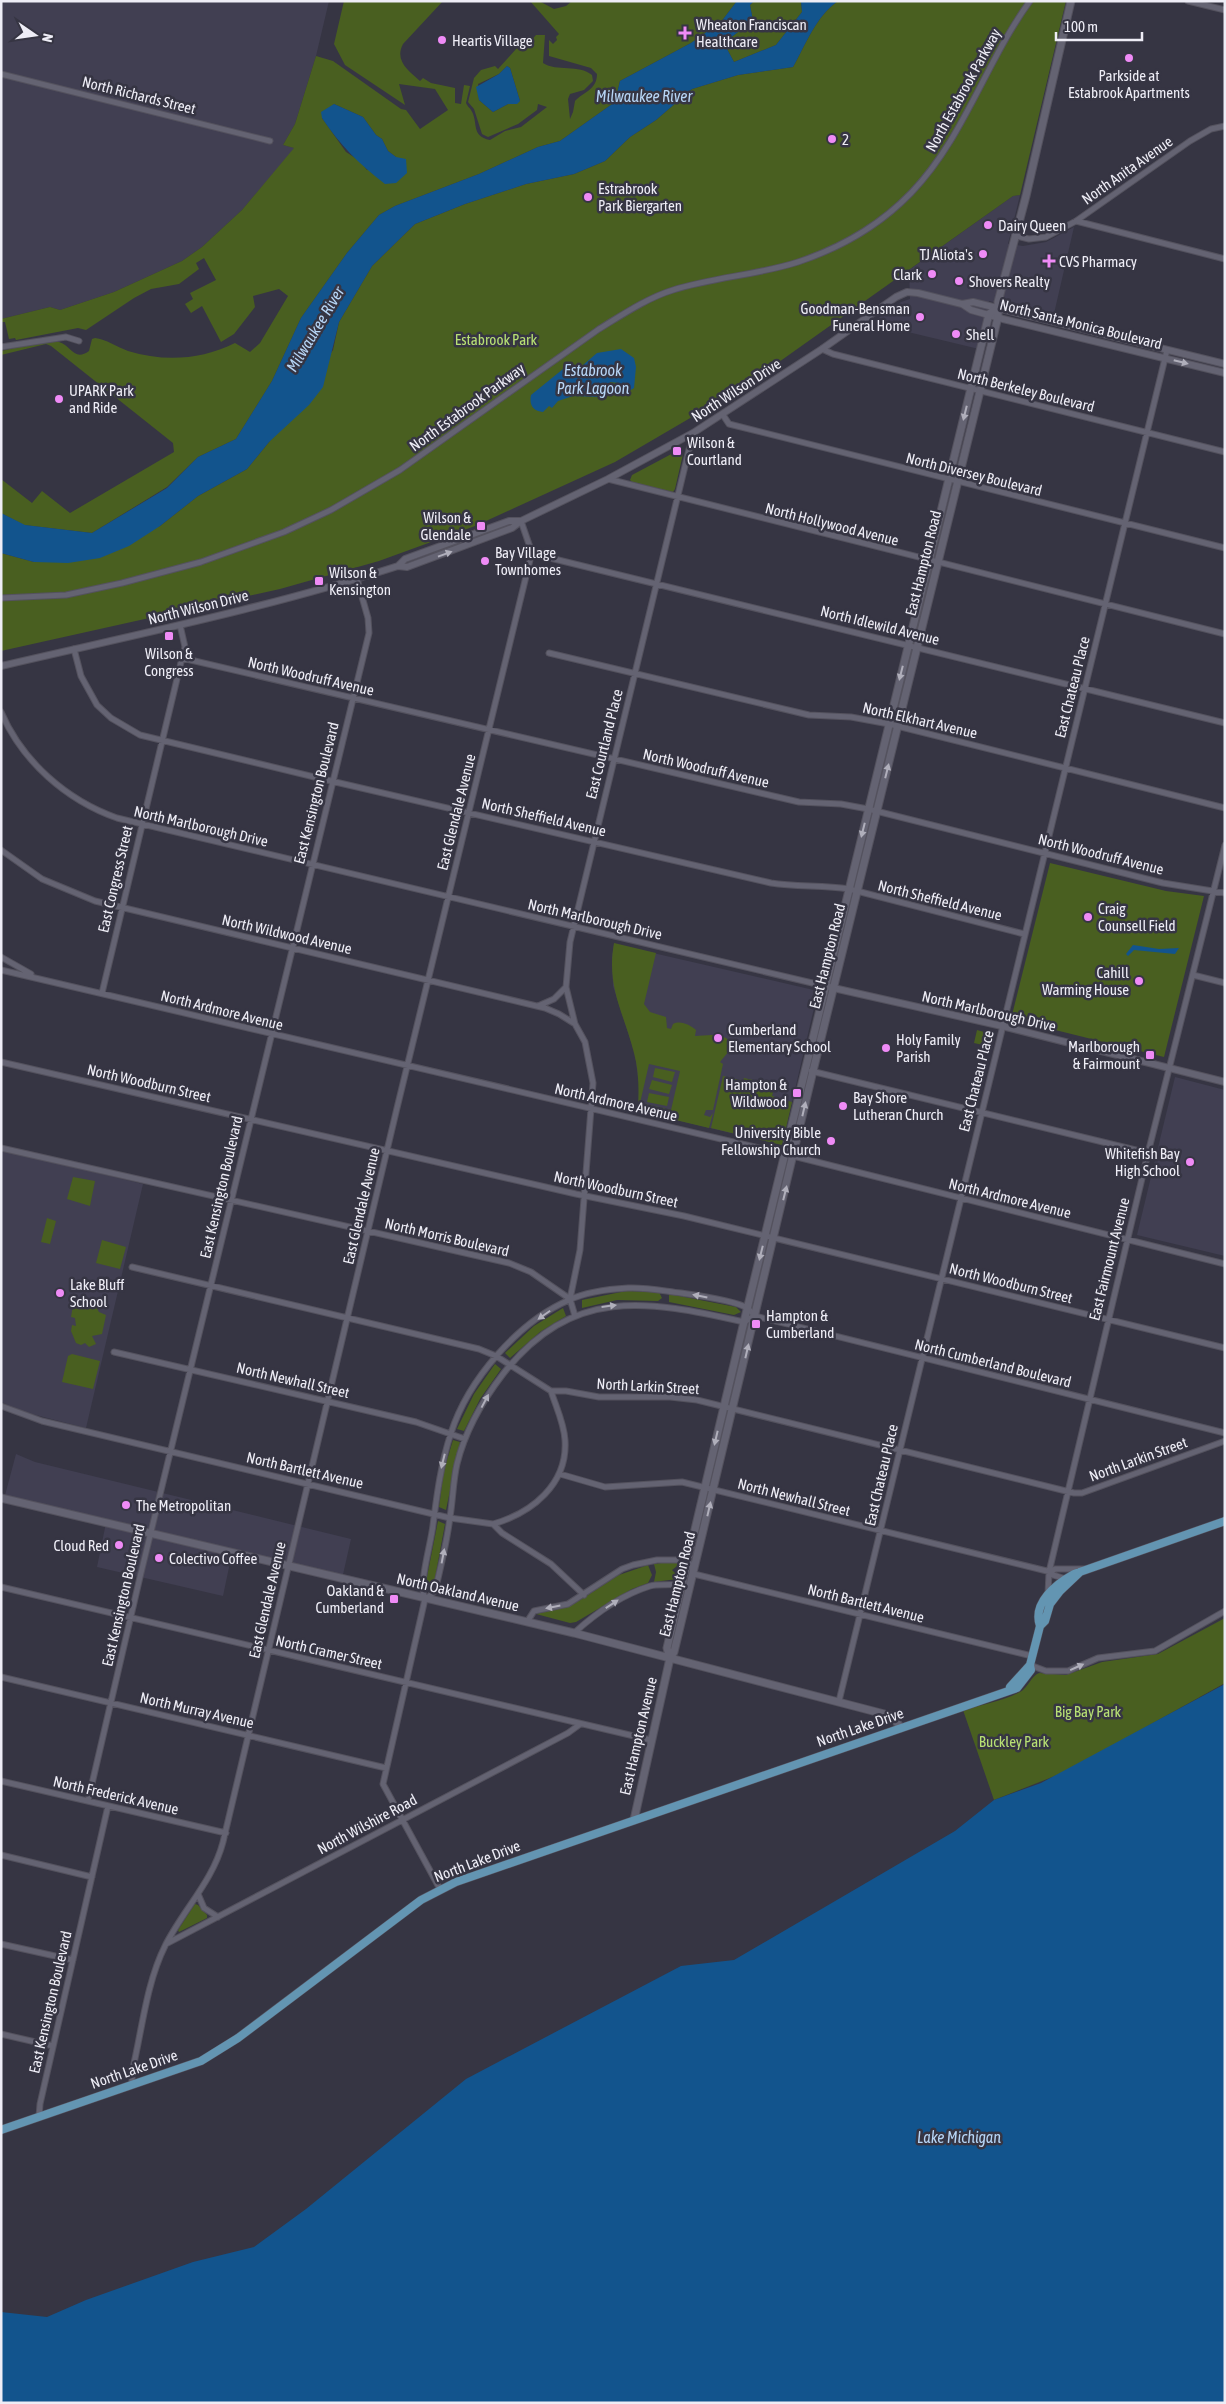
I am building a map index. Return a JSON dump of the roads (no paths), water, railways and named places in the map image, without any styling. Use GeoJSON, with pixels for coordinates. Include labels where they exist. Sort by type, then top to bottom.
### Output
{"type":"FeatureCollection","features":[{"type":"Feature","properties":{"kind":"main road"},"geometry":{"type":"LineString","coordinates":[[998,317],[997,308],[1016,236],[1071,1]]}},
{"type":"Feature","properties":{"kind":"main road"},"geometry":{"type":"LineString","coordinates":[[989,314],[997,308]]}},
{"type":"Feature","properties":{"kind":"main road","name":"East Hampton Road"},"geometry":{"type":"LineString","coordinates":[[670,1658],[674,1652],[694,1574],[794,1156],[825,986],[989,314]]}},
{"type":"Feature","properties":{"kind":"main road","name":"East Hampton Road"},"geometry":{"type":"LineString","coordinates":[[670,1658],[667,1648],[785,1154],[834,988],[998,317]]}},
{"type":"Feature","properties":{"kind":"main road"},"geometry":{"type":"LineString","coordinates":[[982,342],[992,344]]}},
{"type":"Feature","properties":{"kind":"main road","name":"North Oakland Avenue"},"geometry":{"type":"LineString","coordinates":[[1,1498],[527,1622],[670,1658],[892,1716],[901,1728]]}},
{"type":"Feature","properties":{"kind":"main road"},"geometry":{"type":"LineString","coordinates":[[1030,1664],[1040,1626],[1038,1620],[1045,1606],[1048,1594],[1083,1571],[1225,1521]]}},
{"type":"Feature","properties":{"kind":"main road"},"geometry":{"type":"LineString","coordinates":[[1045,1606],[1069,1579]]}},
{"type":"Feature","properties":{"kind":"main road","name":"East Hampton Avenue"},"geometry":{"type":"LineString","coordinates":[[634,1820],[670,1658]]}},
{"type":"Feature","properties":{"kind":"main road","name":"North Lake Drive"},"geometry":{"type":"LineString","coordinates":[[1,2130],[201,2061],[222,2049],[421,1900],[440,1889],[1002,1693],[1021,1685],[1031,1670],[1030,1664]]}},
{"type":"Feature","properties":{"kind":"street","name":"North Estabrook Parkway"},"geometry":{"type":"LineString","coordinates":[[1,598],[47,598],[103,587],[201,562],[284,532],[331,510],[385,480],[599,328],[634,308],[670,291],[798,262],[832,249],[865,231],[909,195],[931,171],[958,130],[1014,24],[1030,1]]}},
{"type":"Feature","properties":{"kind":"street"},"geometry":{"type":"LineString","coordinates":[[1188,1],[1225,10]]}},
{"type":"Feature","properties":{"kind":"street","name":"North Richards Street"},"geometry":{"type":"LineString","coordinates":[[1,74],[270,141]]}},
{"type":"Feature","properties":{"kind":"street","name":"North Anita Avenue"},"geometry":{"type":"LineString","coordinates":[[1016,236],[1028,239],[1046,237],[1076,221],[1190,141],[1211,129],[1225,126]]}},
{"type":"Feature","properties":{"kind":"street"},"geometry":{"type":"LineString","coordinates":[[1076,221],[1225,259]]}},
{"type":"Feature","properties":{"kind":"street","name":"North Wilson Drive"},"geometry":{"type":"LineString","coordinates":[[1,666],[180,625],[357,579],[398,566],[407,567],[441,555],[512,528],[521,521],[608,479],[694,433],[822,349],[896,297],[907,292],[962,304]]}},
{"type":"Feature","properties":{"kind":"street","name":"North Santa Monica Boulevard"},"geometry":{"type":"LineString","coordinates":[[962,304],[974,302],[1225,364]]}},
{"type":"Feature","properties":{"kind":"street","name":"North Santa Monica Boulevard"},"geometry":{"type":"LineString","coordinates":[[962,304],[970,310],[1225,373]]}},
{"type":"Feature","properties":{"kind":"street"},"geometry":{"type":"LineString","coordinates":[[1,347],[66,336],[79,341]]}},
{"type":"Feature","properties":{"kind":"street","name":"North Berkeley Boulevard"},"geometry":{"type":"LineString","coordinates":[[822,349],[833,354],[1225,452]]}},
{"type":"Feature","properties":{"kind":"street","name":"East Chateau Place"},"geometry":{"type":"LineString","coordinates":[[839,1702],[940,1278],[1167,350]]}},
{"type":"Feature","properties":{"kind":"street","name":"North Diversey Boulevard"},"geometry":{"type":"LineString","coordinates":[[723,415],[729,424],[949,481],[1225,548]]}},
{"type":"Feature","properties":{"kind":"street","name":"East Courtland Place"},"geometry":{"type":"LineString","coordinates":[[570,1299],[580,1250],[593,1083],[585,1042],[575,1024],[566,987],[567,966],[573,926],[593,842],[694,433]]}},
{"type":"Feature","properties":{"kind":"street","name":"North Hollywood Avenue"},"geometry":{"type":"LineString","coordinates":[[608,479],[1225,634]]}},
{"type":"Feature","properties":{"kind":"street","name":"East Glendale Avenue"},"geometry":{"type":"LineString","coordinates":[[132,2084],[132,2072],[154,1976],[166,1944],[215,1867],[226,1834],[347,1317],[530,560],[531,550],[521,521]]}},
{"type":"Feature","properties":{"kind":"street","name":"North Idlewild Avenue"},"geometry":{"type":"LineString","coordinates":[[531,550],[546,557],[1225,723]]}},
{"type":"Feature","properties":{"kind":"street","name":"East Kensington Boulevard"},"geometry":{"type":"LineString","coordinates":[[88,1801],[150,1534],[369,624],[357,579]]}},
{"type":"Feature","properties":{"kind":"street","name":"East Congress Street"},"geometry":{"type":"LineString","coordinates":[[102,993],[182,658],[184,646],[180,625]]}},
{"type":"Feature","properties":{"kind":"street","name":"North Sheffield Avenue"},"geometry":{"type":"LineString","coordinates":[[74,649],[81,676],[97,705],[125,728],[162,740],[331,782],[770,883],[830,886],[849,889],[1024,934]]}},
{"type":"Feature","properties":{"kind":"street","name":"North Elkhart Avenue"},"geometry":{"type":"LineString","coordinates":[[550,652],[809,715],[851,717],[889,724],[1225,808]]}},
{"type":"Feature","properties":{"kind":"street","name":"North Woodruff Avenue"},"geometry":{"type":"LineString","coordinates":[[182,658],[799,802],[841,804],[868,809],[1163,883],[1225,893]]}},
{"type":"Feature","properties":{"kind":"street","name":"North Marlborough Drive"},"geometry":{"type":"LineString","coordinates":[[1,712],[17,742],[42,771],[61,788],[106,814],[448,897],[1002,1026],[1225,1082]]}},
{"type":"Feature","properties":{"kind":"street","name":"East Fairmount Avenue"},"geometry":{"type":"LineString","coordinates":[[1048,1594],[1050,1572],[1108,1319],[1225,845]]}},
{"type":"Feature","properties":{"kind":"street","name":"North Wildwood Avenue"},"geometry":{"type":"LineString","coordinates":[[1,850],[54,885],[121,908],[537,1006],[560,1014],[575,1024]]}},
{"type":"Feature","properties":{"kind":"street"},"geometry":{"type":"LineString","coordinates":[[1,957],[35,977]]}},
{"type":"Feature","properties":{"kind":"street","name":"North Ardmore Avenue"},"geometry":{"type":"LineString","coordinates":[[1,970],[794,1156],[1225,1264]]}},
{"type":"Feature","properties":{"kind":"street"},"geometry":{"type":"LineString","coordinates":[[1192,975],[1225,983]]}},
{"type":"Feature","properties":{"kind":"street"},"geometry":{"type":"LineString","coordinates":[[537,1006],[554,999],[566,987]]}},
{"type":"Feature","properties":{"kind":"street","name":"North Woodburn Street"},"geometry":{"type":"LineString","coordinates":[[1,1062],[774,1238],[1225,1348]]}},
{"type":"Feature","properties":{"kind":"street"},"geometry":{"type":"LineString","coordinates":[[809,1070],[1148,1153]]}},
{"type":"Feature","properties":{"kind":"street","name":"North Morris Boulevard"},"geometry":{"type":"LineString","coordinates":[[1,1148],[509,1263],[531,1272],[570,1299]]}},
{"type":"Feature","properties":{"kind":"street","name":"North Larkin Street"},"geometry":{"type":"LineString","coordinates":[[132,1267],[479,1349],[496,1356],[551,1391],[566,1391],[599,1397],[670,1397],[697,1400],[1068,1491],[1082,1493],[1225,1441]]}},
{"type":"Feature","properties":{"kind":"street"},"geometry":{"type":"LineString","coordinates":[[425,1599],[435,1591],[450,1518],[457,1465],[465,1439],[490,1391],[523,1350],[540,1335],[575,1316],[602,1307],[630,1304],[689,1309],[744,1322],[755,1316],[748,1308],[687,1294],[628,1288],[570,1299],[525,1328],[496,1356],[475,1385],[451,1433],[443,1461],[429,1557],[422,1587],[425,1599],[383,1784],[440,1889]]}},
{"type":"Feature","properties":{"kind":"street"},"geometry":{"type":"LineString","coordinates":[[570,1299],[575,1316]]}},
{"type":"Feature","properties":{"kind":"street","name":"North Cumberland Boulevard"},"geometry":{"type":"LineString","coordinates":[[755,1316],[1225,1433]]}},
{"type":"Feature","properties":{"kind":"street","name":"North Newhall Street"},"geometry":{"type":"LineString","coordinates":[[114,1352],[416,1422],[465,1439]]}},
{"type":"Feature","properties":{"kind":"street"},"geometry":{"type":"LineString","coordinates":[[551,1391],[565,1438],[564,1461],[560,1474],[544,1497],[519,1515],[493,1524],[502,1533],[551,1564],[584,1595]]}},
{"type":"Feature","properties":{"kind":"street","name":"North Bartlett Avenue"},"geometry":{"type":"LineString","coordinates":[[1,1406],[42,1421],[450,1518],[493,1524]]}},
{"type":"Feature","properties":{"kind":"street","name":"North Newhall Street"},"geometry":{"type":"LineString","coordinates":[[560,1474],[605,1487],[674,1482],[714,1490],[1050,1572],[1053,1575],[1069,1579]]}},
{"type":"Feature","properties":{"kind":"street"},"geometry":{"type":"LineString","coordinates":[[527,1622],[538,1609],[568,1604],[584,1595],[602,1581],[633,1565],[656,1560],[688,1560],[694,1574],[682,1584],[662,1584],[632,1592],[589,1619],[574,1634]]}},
{"type":"Feature","properties":{"kind":"street","name":"North Newhall Street"},"geometry":{"type":"LineString","coordinates":[[1050,1572],[1055,1569],[1083,1571]]}},
{"type":"Feature","properties":{"kind":"street","name":"North Bartlett Avenue"},"geometry":{"type":"LineString","coordinates":[[694,1574],[1032,1656]]}},
{"type":"Feature","properties":{"kind":"street","name":"North Cramer Street"},"geometry":{"type":"LineString","coordinates":[[1,1587],[579,1725],[651,1740]]}},
{"type":"Feature","properties":{"kind":"street"},"geometry":{"type":"LineString","coordinates":[[1030,1664],[1046,1671],[1068,1671],[1098,1658],[1155,1651],[1225,1611]]}},
{"type":"Feature","properties":{"kind":"street","name":"North Murray Avenue"},"geometry":{"type":"LineString","coordinates":[[1,1677],[386,1768]]}},
{"type":"Feature","properties":{"kind":"street","name":"North Wilshire Road"},"geometry":{"type":"LineString","coordinates":[[166,1944],[568,1733],[579,1725]]}},
{"type":"Feature","properties":{"kind":"street","name":"North Frederick Avenue"},"geometry":{"type":"LineString","coordinates":[[1,1781],[226,1834]]}},
{"type":"Feature","properties":{"kind":"street","name":"East Kensington Boulevard"},"geometry":{"type":"LineString","coordinates":[[38,2117],[108,1806]]}},
{"type":"Feature","properties":{"kind":"street"},"geometry":{"type":"LineString","coordinates":[[1,1856],[92,1877]]}},
{"type":"Feature","properties":{"kind":"street"},"geometry":{"type":"LineString","coordinates":[[198,1894],[204,1908],[218,1917]]}},
{"type":"Feature","properties":{"kind":"street"},"geometry":{"type":"LineString","coordinates":[[1,1944],[72,1960]]}},
{"type":"Feature","properties":{"kind":"street"},"geometry":{"type":"LineString","coordinates":[[1,2034],[53,2046]]}},
{"type":"Feature","properties":{"kind":"water","name":"Milwaukee River"},"geometry":{"type":"Polygon","coordinates":[[[737,1],[754,1],[750,5],[753,21],[730,38],[727,49],[734,62],[776,45],[802,12],[801,1],[838,1],[830,7],[818,22],[793,67],[738,75],[692,89],[656,120],[630,137],[605,161],[574,174],[526,184],[465,204],[415,224],[372,266],[339,322],[323,387],[309,405],[269,442],[247,469],[198,496],[160,526],[129,546],[100,558],[68,563],[34,562],[1,553],[1,513],[25,525],[92,533],[167,488],[198,457],[236,439],[272,381],[301,318],[347,253],[379,215],[395,206],[479,174],[538,147],[560,141],[615,102],[620,81],[691,43],[721,22],[737,1]]]}},
{"type":"Feature","properties":{"kind":"water"},"geometry":{"type":"Polygon","coordinates":[[[507,66],[510,68],[520,101],[517,104],[508,104],[493,112],[479,100],[476,87],[499,74],[507,66]]]}},
{"type":"Feature","properties":{"kind":"water"},"geometry":{"type":"Polygon","coordinates":[[[334,104],[363,117],[376,135],[382,139],[388,151],[396,157],[406,159],[407,173],[396,183],[385,184],[358,161],[322,118],[321,112],[334,104]]]}},
{"type":"Feature","properties":{"kind":"water","name":"Estabrook Park Lagoon"},"geometry":{"type":"Polygon","coordinates":[[[621,349],[634,358],[636,367],[634,388],[629,391],[625,390],[619,383],[610,382],[607,393],[602,397],[573,396],[558,401],[552,408],[549,406],[543,412],[532,407],[531,395],[568,365],[583,365],[597,353],[621,349]]]}},
{"type":"Feature","properties":{"kind":"water"},"geometry":{"type":"Polygon","coordinates":[[[1133,945],[1159,949],[1179,948],[1175,954],[1134,950],[1128,956],[1126,954],[1133,945]]]}},
{"type":"Feature","properties":{"kind":"water","name":"Lake Michigan"},"geometry":{"type":"Polygon","coordinates":[[[1225,1684],[1225,2403],[1,2403],[1,2312],[47,2317],[86,2300],[193,2262],[254,2247],[306,2209],[466,2079],[681,1966],[734,1960],[955,1831],[994,1800],[1041,1783],[1225,1684]]]}},
{"type":"Feature","properties":{"kind":"place","name":"Wheaton Franciscan Healthcare"},"geometry":{"type":"Point","coordinates":[685,33]}},
{"type":"Feature","properties":{"kind":"place","name":"Heartis Village"},"geometry":{"type":"Point","coordinates":[442,40]}},
{"type":"Feature","properties":{"kind":"place","name":"Parkside at Estabrook Apartments"},"geometry":{"type":"Point","coordinates":[1129,58]}},
{"type":"Feature","properties":{"kind":"place","name":"2"},"geometry":{"type":"Point","coordinates":[832,139]}},
{"type":"Feature","properties":{"kind":"place","name":"Estrabrook Park Biergarten"},"geometry":{"type":"Point","coordinates":[588,197]}},
{"type":"Feature","properties":{"kind":"place","name":"Dairy Queen"},"geometry":{"type":"Point","coordinates":[988,225]}},
{"type":"Feature","properties":{"kind":"place","name":"TJ Aliota's"},"geometry":{"type":"Point","coordinates":[983,254]}},
{"type":"Feature","properties":{"kind":"place","name":"CVS Pharmacy"},"geometry":{"type":"Point","coordinates":[1049,261]}},
{"type":"Feature","properties":{"kind":"place","name":"Clark"},"geometry":{"type":"Point","coordinates":[932,274]}},
{"type":"Feature","properties":{"kind":"place","name":"Shovers Realty"},"geometry":{"type":"Point","coordinates":[959,281]}},
{"type":"Feature","properties":{"kind":"place","name":"Goodman-Bensman Funeral Home"},"geometry":{"type":"Point","coordinates":[920,317]}},
{"type":"Feature","properties":{"kind":"place","name":"Shell"},"geometry":{"type":"Point","coordinates":[956,334]}},
{"type":"Feature","properties":{"kind":"place","name":"UPARK Park and Ride"},"geometry":{"type":"Point","coordinates":[59,399]}},
{"type":"Feature","properties":{"kind":"place","name":"Wilson & Courtland"},"geometry":{"type":"Point","coordinates":[677,451]}},
{"type":"Feature","properties":{"kind":"place","name":"Wilson & Glendale"},"geometry":{"type":"Point","coordinates":[481,526]}},
{"type":"Feature","properties":{"kind":"place","name":"Bay Village Townhomes"},"geometry":{"type":"Point","coordinates":[485,561]}},
{"type":"Feature","properties":{"kind":"place","name":"Wilson & Kensington"},"geometry":{"type":"Point","coordinates":[319,581]}},
{"type":"Feature","properties":{"kind":"place","name":"Wilson & Congress"},"geometry":{"type":"Point","coordinates":[169,636]}},
{"type":"Feature","properties":{"kind":"place","name":"Craig Counsell Field"},"geometry":{"type":"Point","coordinates":[1088,917]}},
{"type":"Feature","properties":{"kind":"place","name":"Cahill Warming House"},"geometry":{"type":"Point","coordinates":[1139,981]}},
{"type":"Feature","properties":{"kind":"place","name":"Cumberland Elementary School"},"geometry":{"type":"Point","coordinates":[718,1038]}},
{"type":"Feature","properties":{"kind":"place","name":"Holy Family Parish"},"geometry":{"type":"Point","coordinates":[886,1048]}},
{"type":"Feature","properties":{"kind":"place","name":"Marlborough & Fairmount"},"geometry":{"type":"Point","coordinates":[1150,1055]}},
{"type":"Feature","properties":{"kind":"place","name":"Hampton & Wildwood"},"geometry":{"type":"Point","coordinates":[797,1093]}},
{"type":"Feature","properties":{"kind":"place","name":"Bay Shore Lutheran Church"},"geometry":{"type":"Point","coordinates":[843,1106]}},
{"type":"Feature","properties":{"kind":"place","name":"University Bible Fellowship Church"},"geometry":{"type":"Point","coordinates":[831,1141]}},
{"type":"Feature","properties":{"kind":"place","name":"Whitefish Bay High School"},"geometry":{"type":"Point","coordinates":[1190,1162]}},
{"type":"Feature","properties":{"kind":"place","name":"Lake Bluff School"},"geometry":{"type":"Point","coordinates":[60,1293]}},
{"type":"Feature","properties":{"kind":"place","name":"Hampton & Cumberland"},"geometry":{"type":"Point","coordinates":[756,1324]}},
{"type":"Feature","properties":{"kind":"place","name":"The Metropolitan"},"geometry":{"type":"Point","coordinates":[126,1505]}},
{"type":"Feature","properties":{"kind":"place","name":"Cloud Red"},"geometry":{"type":"Point","coordinates":[119,1545]}},
{"type":"Feature","properties":{"kind":"place","name":"Colectivo Coffee"},"geometry":{"type":"Point","coordinates":[159,1558]}},
{"type":"Feature","properties":{"kind":"place","name":"Oakland & Cumberland"},"geometry":{"type":"Point","coordinates":[394,1599]}},
{"type":"Feature","properties":{"kind":"park label","name":"Estabrook Park"},"geometry":{"type":"Point","coordinates":[496,339]}},
{"type":"Feature","properties":{"kind":"park label","name":"Big Bay Park"},"geometry":{"type":"Point","coordinates":[1088,1711]}},
{"type":"Feature","properties":{"kind":"park label","name":"Buckley Park"},"geometry":{"type":"Point","coordinates":[1014,1741]}}]}
